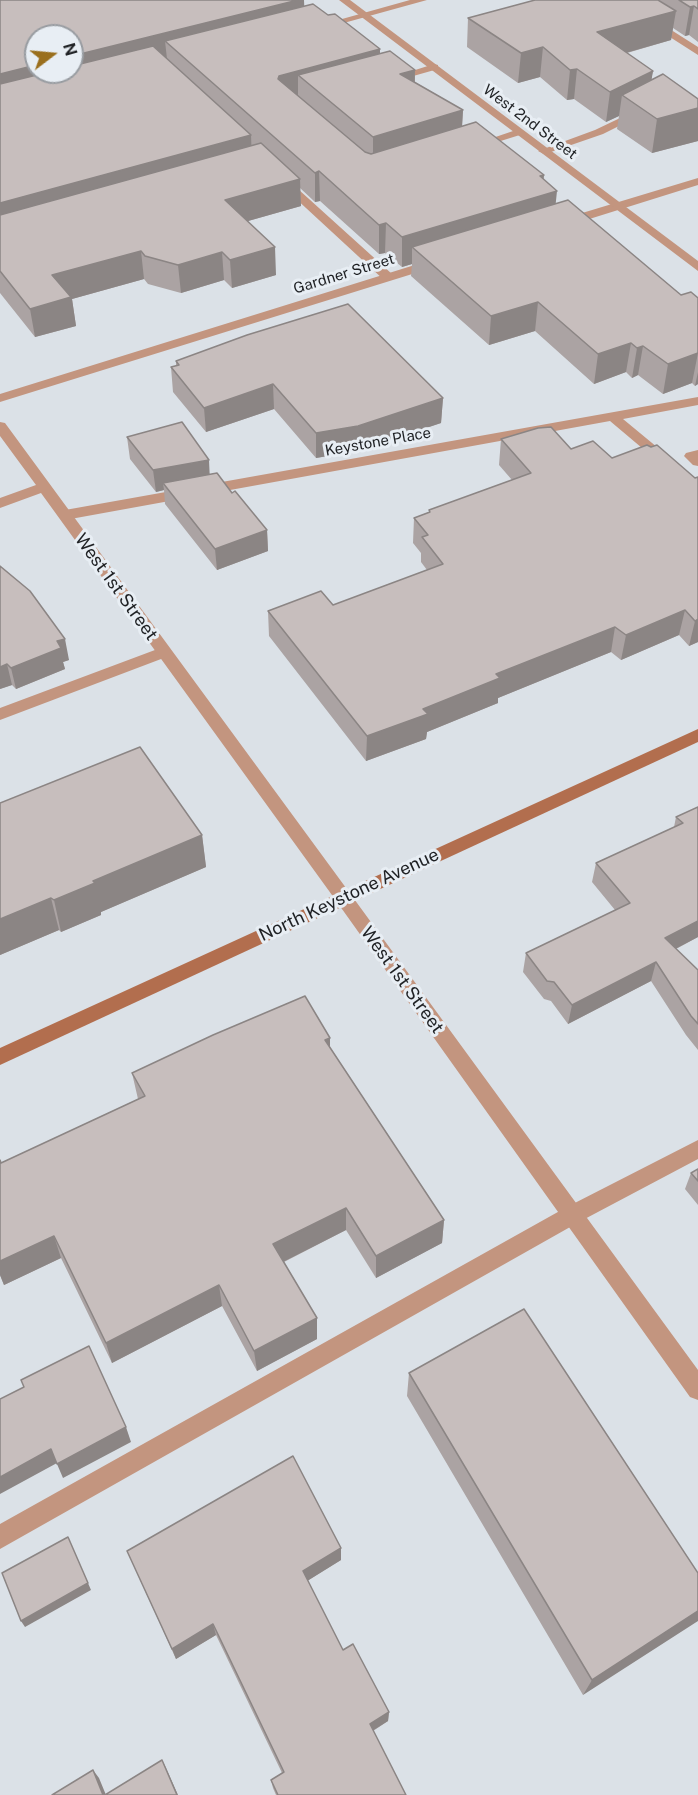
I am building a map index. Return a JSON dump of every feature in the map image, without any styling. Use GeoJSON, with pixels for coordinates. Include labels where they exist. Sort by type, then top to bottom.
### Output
{"type":"FeatureCollection","features":[{"type":"Feature","properties":{"kind":"main road","name":"North Keystone Avenue"},"geometry":{"type":"LineString","coordinates":[[0,1057],[698,735]]}},
{"type":"Feature","properties":{"kind":"street","name":"West 2nd Street"},"geometry":{"type":"LineString","coordinates":[[344,0],[698,267]]}},
{"type":"Feature","properties":{"kind":"street"},"geometry":{"type":"LineString","coordinates":[[313,28],[422,0]]}},
{"type":"Feature","properties":{"kind":"street"},"geometry":{"type":"LineString","coordinates":[[617,0],[698,52]]}},
{"type":"Feature","properties":{"kind":"street"},"geometry":{"type":"LineString","coordinates":[[383,81],[434,68]]}},
{"type":"Feature","properties":{"kind":"street"},"geometry":{"type":"LineString","coordinates":[[544,151],[599,132],[653,104]]}},
{"type":"Feature","properties":{"kind":"street"},"geometry":{"type":"LineString","coordinates":[[468,148],[519,132]]}},
{"type":"Feature","properties":{"kind":"street"},"geometry":{"type":"LineString","coordinates":[[273,172],[388,277]]}},
{"type":"Feature","properties":{"kind":"street"},"geometry":{"type":"LineString","coordinates":[[546,228],[698,181]]}},
{"type":"Feature","properties":{"kind":"street","name":"Gardner Street"},"geometry":{"type":"LineString","coordinates":[[0,398],[444,260]]}},
{"type":"Feature","properties":{"kind":"street","name":"Keystone Place"},"geometry":{"type":"LineString","coordinates":[[64,515],[698,401]]}},
{"type":"Feature","properties":{"kind":"street"},"geometry":{"type":"LineString","coordinates":[[612,416],[698,488]]}},
{"type":"Feature","properties":{"kind":"street","name":"West 1st Street"},"geometry":{"type":"LineString","coordinates":[[0,426],[698,1389]]}},
{"type":"Feature","properties":{"kind":"street"},"geometry":{"type":"LineString","coordinates":[[698,454],[691,456],[698,462]]}},
{"type":"Feature","properties":{"kind":"street"},"geometry":{"type":"LineString","coordinates":[[0,503],[44,487]]}},
{"type":"Feature","properties":{"kind":"street"},"geometry":{"type":"LineString","coordinates":[[0,714],[163,652]]}},
{"type":"Feature","properties":{"kind":"street"},"geometry":{"type":"LineString","coordinates":[[0,1537],[572,1215],[698,1149]]}},
{"type":"Feature","properties":{"kind":"building"},"geometry":{"type":"Polygon","coordinates":[[[0,0],[298,0],[84,53],[84,24],[24,24],[24,68],[0,74],[0,0]]]}},
{"type":"Feature","properties":{"kind":"building"},"geometry":{"type":"Polygon","coordinates":[[[535,0],[658,0],[676,11],[597,32],[653,71],[610,92],[577,69],[570,70],[543,47],[521,53],[468,18],[535,0]]]}},
{"type":"Feature","properties":{"kind":"building"},"geometry":{"type":"Polygon","coordinates":[[[679,0],[698,0],[698,9],[694,6],[690,7],[679,0]]]}},
{"type":"Feature","properties":{"kind":"building"},"geometry":{"type":"Polygon","coordinates":[[[313,4],[328,15],[335,14],[380,49],[279,76],[278,79],[365,152],[371,154],[476,122],[544,175],[540,176],[557,191],[402,237],[386,223],[379,225],[319,171],[315,173],[165,41],[313,4]]]}},
{"type":"Feature","properties":{"kind":"building"},"geometry":{"type":"Polygon","coordinates":[[[153,46],[251,135],[0,203],[0,84],[24,78],[24,84],[84,84],[84,63],[153,46]]]}},
{"type":"Feature","properties":{"kind":"building"},"geometry":{"type":"Polygon","coordinates":[[[390,51],[415,70],[400,74],[463,110],[373,137],[298,75],[390,51]]]}},
{"type":"Feature","properties":{"kind":"building"},"geometry":{"type":"Polygon","coordinates":[[[663,74],[698,99],[698,108],[657,119],[622,95],[663,74]]]}},
{"type":"Feature","properties":{"kind":"building"},"geometry":{"type":"Polygon","coordinates":[[[261,143],[300,179],[225,200],[275,247],[230,260],[222,252],[178,265],[145,256],[141,251],[52,275],[71,297],[30,309],[0,271],[0,215],[261,143]]]}},
{"type":"Feature","properties":{"kind":"building"},"geometry":{"type":"Polygon","coordinates":[[[568,200],[681,295],[691,292],[698,298],[698,353],[668,364],[643,346],[637,348],[631,343],[598,354],[538,302],[491,316],[412,247],[568,200]]]}},
{"type":"Feature","properties":{"kind":"building"},"geometry":{"type":"Polygon","coordinates":[[[348,304],[443,398],[358,426],[316,433],[273,384],[204,408],[171,367],[179,365],[176,361],[247,335],[348,304]]]}},
{"type":"Feature","properties":{"kind":"building"},"geometry":{"type":"Polygon","coordinates":[[[182,422],[209,460],[153,470],[127,437],[182,422]]]}},
{"type":"Feature","properties":{"kind":"building"},"geometry":{"type":"Polygon","coordinates":[[[551,427],[571,449],[593,441],[612,458],[647,445],[651,447],[657,445],[695,478],[698,477],[698,619],[695,621],[685,610],[626,635],[615,627],[496,674],[500,678],[423,709],[428,714],[367,736],[268,611],[321,591],[333,605],[443,564],[422,537],[428,535],[414,518],[430,512],[429,510],[531,473],[501,439],[538,428],[551,427]]]}},
{"type":"Feature","properties":{"kind":"building"},"geometry":{"type":"Polygon","coordinates":[[[217,473],[232,493],[235,491],[267,530],[215,549],[163,483],[217,473]]]}},
{"type":"Feature","properties":{"kind":"building"},"geometry":{"type":"Polygon","coordinates":[[[0,566],[30,591],[65,639],[57,641],[61,648],[11,668],[7,664],[0,667],[0,566]]]}},
{"type":"Feature","properties":{"kind":"building"},"geometry":{"type":"Polygon","coordinates":[[[140,747],[202,835],[93,881],[95,883],[0,919],[0,803],[140,747]]]}},
{"type":"Feature","properties":{"kind":"building"},"geometry":{"type":"Polygon","coordinates":[[[698,807],[698,921],[665,938],[698,970],[698,1024],[656,962],[572,1005],[554,982],[547,981],[526,953],[630,903],[596,863],[683,823],[676,817],[698,807]]]}},
{"type":"Feature","properties":{"kind":"building"},"geometry":{"type":"Polygon","coordinates":[[[305,996],[330,1038],[325,1040],[444,1220],[376,1256],[346,1208],[273,1244],[317,1318],[254,1351],[219,1285],[106,1343],[54,1236],[0,1261],[0,1160],[1,1163],[145,1096],[132,1073],[305,996]]]}},
{"type":"Feature","properties":{"kind":"building"},"geometry":{"type":"Polygon","coordinates":[[[698,1169],[698,1181],[691,1173],[698,1169]]]}},
{"type":"Feature","properties":{"kind":"building"},"geometry":{"type":"Polygon","coordinates":[[[524,1309],[698,1573],[698,1611],[592,1680],[409,1373],[524,1309]]]}},
{"type":"Feature","properties":{"kind":"building"},"geometry":{"type":"Polygon","coordinates":[[[89,1346],[126,1427],[57,1464],[51,1449],[0,1477],[0,1399],[24,1387],[21,1380],[89,1346]]]}},
{"type":"Feature","properties":{"kind":"building"},"geometry":{"type":"Polygon","coordinates":[[[293,1456],[341,1548],[303,1571],[343,1650],[353,1644],[389,1712],[370,1724],[406,1795],[278,1795],[271,1780],[284,1772],[213,1624],[172,1649],[127,1551],[293,1456]]]}},
{"type":"Feature","properties":{"kind":"building"},"geometry":{"type":"Polygon","coordinates":[[[68,1537],[88,1583],[21,1621],[2,1573],[68,1537]]]}},
{"type":"Feature","properties":{"kind":"building"},"geometry":{"type":"Polygon","coordinates":[[[162,1760],[177,1795],[105,1795],[162,1760]]]}},
{"type":"Feature","properties":{"kind":"building"},"geometry":{"type":"Polygon","coordinates":[[[93,1770],[103,1795],[52,1795],[93,1770]]]}}]}
